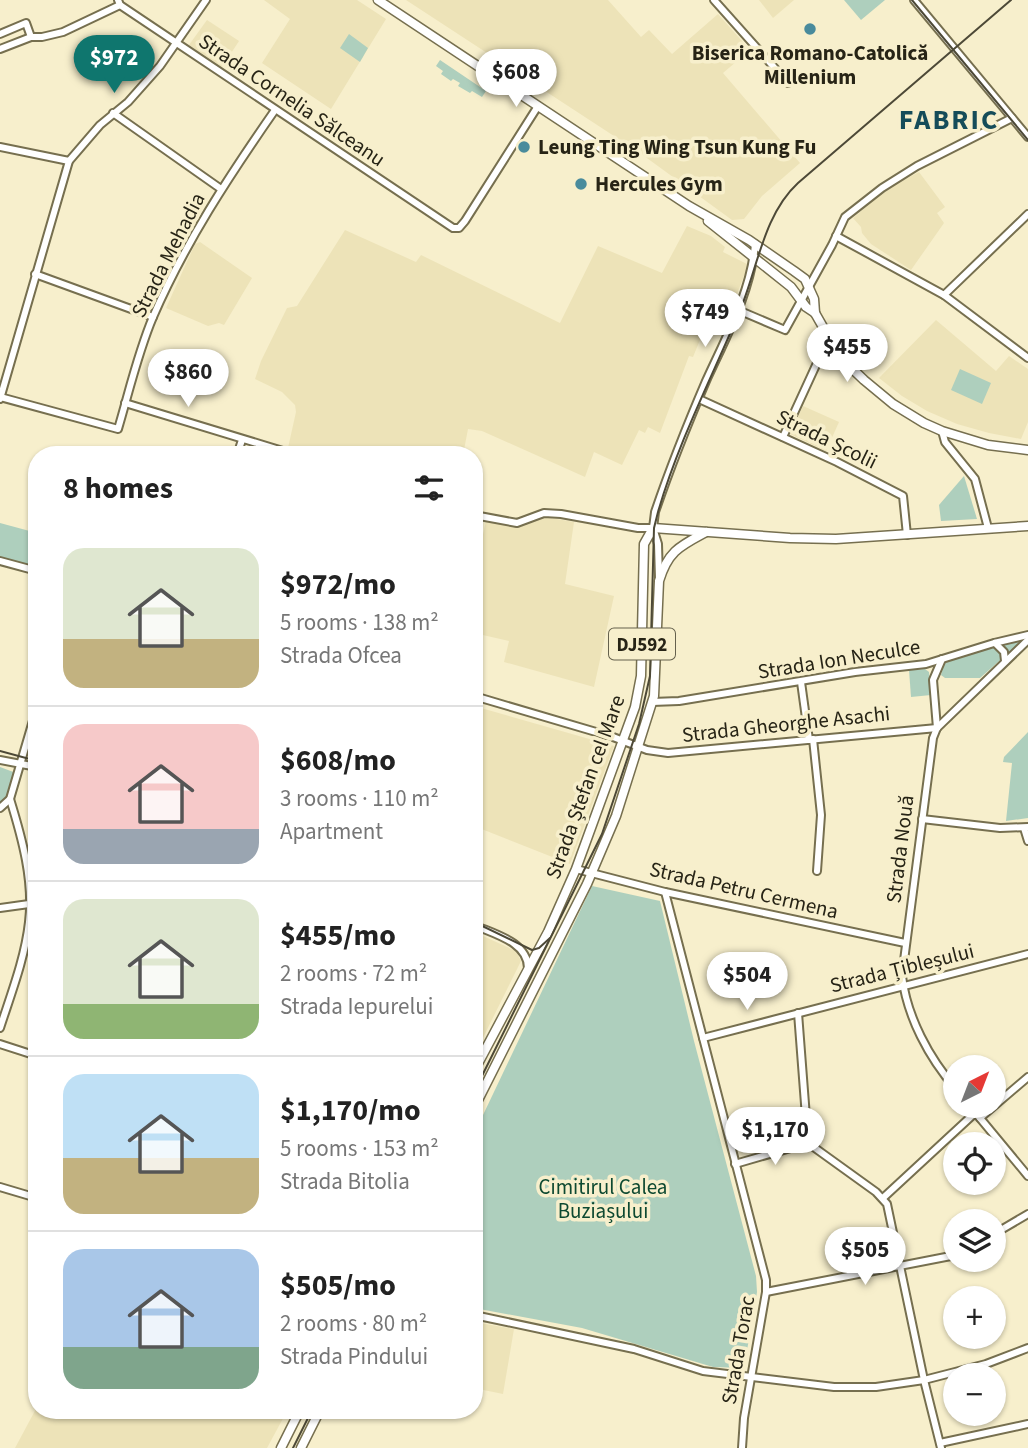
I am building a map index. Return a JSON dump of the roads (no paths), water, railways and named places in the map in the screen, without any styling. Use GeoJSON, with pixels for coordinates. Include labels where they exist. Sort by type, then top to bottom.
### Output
{"type":"FeatureCollection","features":[{"type":"Feature","properties":{"kind":"main road"},"geometry":{"type":"LineString","coordinates":[[378,0],[689,206],[755,244],[800,275],[805,279],[814,299],[815,313]]}},
{"type":"Feature","properties":{"kind":"main road"},"geometry":{"type":"LineString","coordinates":[[689,206],[790,287],[815,313],[841,357],[879,394],[904,412],[942,431],[988,445],[1028,450]]}},
{"type":"Feature","properties":{"kind":"main road"},"geometry":{"type":"LineString","coordinates":[[653,528],[790,538],[907,535],[1028,526]]}},
{"type":"Feature","properties":{"kind":"main road","name":"Strada Ștefan cel Mare"},"geometry":{"type":"LineString","coordinates":[[528,968],[548,932],[576,869],[623,741],[639,687],[644,544],[653,528]]}},
{"type":"Feature","properties":{"kind":"main road","name":"DJ592"},"geometry":{"type":"LineString","coordinates":[[659,581],[670,556],[684,544],[706,532]]}},
{"type":"Feature","properties":{"kind":"main road","name":"Strada Ștefan cel Mare"},"geometry":{"type":"LineString","coordinates":[[483,1090],[592,873],[616,816],[652,702],[659,581]]}},
{"type":"Feature","properties":{"kind":"main road","name":"DJ592"},"geometry":{"type":"LineString","coordinates":[[483,1054],[528,968]]}},
{"type":"Feature","properties":{"kind":"main road"},"geometry":{"type":"LineString","coordinates":[[281,1448],[296,1419]]}},
{"type":"Feature","properties":{"kind":"main road"},"geometry":{"type":"LineString","coordinates":[[301,1448],[316,1419]]}},
{"type":"Feature","properties":{"kind":"street"},"geometry":{"type":"LineString","coordinates":[[0,397],[69,160],[148,80],[177,44],[206,0]]}},
{"type":"Feature","properties":{"kind":"street"},"geometry":{"type":"LineString","coordinates":[[714,0],[788,83]]}},
{"type":"Feature","properties":{"kind":"street"},"geometry":{"type":"LineString","coordinates":[[914,0],[1028,137]]}},
{"type":"Feature","properties":{"kind":"street"},"geometry":{"type":"LineString","coordinates":[[0,49],[32,37],[63,32],[119,2]]}},
{"type":"Feature","properties":{"kind":"street","name":"Strada Cornelia Sălceanu"},"geometry":{"type":"LineString","coordinates":[[119,2],[177,44],[450,227],[458,228],[464,223],[538,106]]}},
{"type":"Feature","properties":{"kind":"street"},"geometry":{"type":"LineString","coordinates":[[0,34],[26,23],[32,37]]}},
{"type":"Feature","properties":{"kind":"street","name":"Strada Mehadia"},"geometry":{"type":"LineString","coordinates":[[0,397],[118,429],[153,317],[193,237],[275,110]]}},
{"type":"Feature","properties":{"kind":"street"},"geometry":{"type":"LineString","coordinates":[[113,113],[221,190]]}},
{"type":"Feature","properties":{"kind":"street"},"geometry":{"type":"LineString","coordinates":[[738,310],[785,330],[845,217],[882,188],[917,166],[1012,118]]}},
{"type":"Feature","properties":{"kind":"street"},"geometry":{"type":"LineString","coordinates":[[0,147],[69,160]]}},
{"type":"Feature","properties":{"kind":"street"},"geometry":{"type":"LineString","coordinates":[[944,295],[1028,214]]}},
{"type":"Feature","properties":{"kind":"street"},"geometry":{"type":"LineString","coordinates":[[836,236],[944,295],[1028,358]]}},
{"type":"Feature","properties":{"kind":"street","name":"Strada Ștefan cel Mare"},"geometry":{"type":"LineString","coordinates":[[659,581],[658,544],[653,528],[659,501],[738,310],[754,258],[755,244]]}},
{"type":"Feature","properties":{"kind":"street"},"geometry":{"type":"LineString","coordinates":[[35,274],[153,317]]}},
{"type":"Feature","properties":{"kind":"street"},"geometry":{"type":"LineString","coordinates":[[790,287],[809,288]]}},
{"type":"Feature","properties":{"kind":"street"},"geometry":{"type":"LineString","coordinates":[[783,437],[828,339]]}},
{"type":"Feature","properties":{"kind":"street","name":"Strada Școlii"},"geometry":{"type":"LineString","coordinates":[[699,399],[903,496],[907,535]]}},
{"type":"Feature","properties":{"kind":"street"},"geometry":{"type":"LineString","coordinates":[[125,403],[264,446]]}},
{"type":"Feature","properties":{"kind":"street"},"geometry":{"type":"LineString","coordinates":[[942,431],[945,442],[975,479],[988,528]]}},
{"type":"Feature","properties":{"kind":"street"},"geometry":{"type":"LineString","coordinates":[[240,446],[242,440]]}},
{"type":"Feature","properties":{"kind":"street"},"geometry":{"type":"LineString","coordinates":[[483,517],[517,523],[547,513],[638,528],[653,528]]}},
{"type":"Feature","properties":{"kind":"street"},"geometry":{"type":"LineString","coordinates":[[0,561],[28,569]]}},
{"type":"Feature","properties":{"kind":"street"},"geometry":{"type":"LineString","coordinates":[[937,728],[1028,638]]}},
{"type":"Feature","properties":{"kind":"street","name":"Strada Ion Neculce"},"geometry":{"type":"LineString","coordinates":[[652,702],[679,701],[855,671],[926,664],[994,643],[1028,638]]}},
{"type":"Feature","properties":{"kind":"street"},"geometry":{"type":"LineString","coordinates":[[994,643],[1004,652],[1005,661]]}},
{"type":"Feature","properties":{"kind":"street"},"geometry":{"type":"LineString","coordinates":[[934,674],[942,659]]}},
{"type":"Feature","properties":{"kind":"street"},"geometry":{"type":"LineString","coordinates":[[926,664],[932,668],[934,674],[933,697],[937,728]]}},
{"type":"Feature","properties":{"kind":"street"},"geometry":{"type":"LineString","coordinates":[[801,682],[821,815],[817,871]]}},
{"type":"Feature","properties":{"kind":"street","name":"Strada Gheorghe Asachi"},"geometry":{"type":"LineString","coordinates":[[483,699],[639,747],[668,753],[937,728]]}},
{"type":"Feature","properties":{"kind":"street","name":"Strada Nouă"},"geometry":{"type":"LineString","coordinates":[[937,728],[933,738],[915,889],[905,943],[903,985],[922,1038],[943,1073]]}},
{"type":"Feature","properties":{"kind":"street"},"geometry":{"type":"LineString","coordinates":[[28,737],[10,799],[22,840],[28,875]]}},
{"type":"Feature","properties":{"kind":"street"},"geometry":{"type":"LineString","coordinates":[[0,760],[28,765]]}},
{"type":"Feature","properties":{"kind":"street"},"geometry":{"type":"LineString","coordinates":[[0,808],[10,799]]}},
{"type":"Feature","properties":{"kind":"street"},"geometry":{"type":"LineString","coordinates":[[922,818],[1000,828],[1026,828],[1028,841]]}},
{"type":"Feature","properties":{"kind":"street","name":"Strada Petru Cermena"},"geometry":{"type":"LineString","coordinates":[[576,869],[665,892],[905,943]]}},
{"type":"Feature","properties":{"kind":"street","name":"Strada Torac"},"geometry":{"type":"LineString","coordinates":[[665,892],[760,1255],[766,1292],[742,1448]]}},
{"type":"Feature","properties":{"kind":"street"},"geometry":{"type":"LineString","coordinates":[[0,908],[28,905]]}},
{"type":"Feature","properties":{"kind":"street"},"geometry":{"type":"LineString","coordinates":[[483,929],[519,947],[525,954],[528,968]]}},
{"type":"Feature","properties":{"kind":"street"},"geometry":{"type":"LineString","coordinates":[[0,1028],[28,932]]}},
{"type":"Feature","properties":{"kind":"street","name":"Strada Țibleșului"},"geometry":{"type":"LineString","coordinates":[[703,1038],[1028,954]]}},
{"type":"Feature","properties":{"kind":"street"},"geometry":{"type":"LineString","coordinates":[[798,1013],[808,1143],[883,1198],[887,1204],[923,1380],[941,1446],[1028,1424]]}},
{"type":"Feature","properties":{"kind":"street"},"geometry":{"type":"LineString","coordinates":[[0,1044],[28,1053]]}},
{"type":"Feature","properties":{"kind":"street"},"geometry":{"type":"LineString","coordinates":[[1006,1094],[1028,1077]]}},
{"type":"Feature","properties":{"kind":"street"},"geometry":{"type":"LineString","coordinates":[[883,1198],[975,1118]]}},
{"type":"Feature","properties":{"kind":"street"},"geometry":{"type":"LineString","coordinates":[[981,1118],[1027,1173]]}},
{"type":"Feature","properties":{"kind":"street"},"geometry":{"type":"LineString","coordinates":[[735,1164],[808,1143]]}},
{"type":"Feature","properties":{"kind":"street"},"geometry":{"type":"LineString","coordinates":[[0,1187],[28,1195]]}},
{"type":"Feature","properties":{"kind":"street"},"geometry":{"type":"LineString","coordinates":[[1006,1227],[1028,1214]]}},
{"type":"Feature","properties":{"kind":"street"},"geometry":{"type":"LineString","coordinates":[[766,1292],[943,1258]]}},
{"type":"Feature","properties":{"kind":"street"},"geometry":{"type":"LineString","coordinates":[[483,1317],[621,1346],[703,1371],[846,1387],[876,1387],[923,1380],[986,1364],[1028,1348]]}},
{"type":"Feature","properties":{"kind":"tram line"},"geometry":{"type":"LineString","coordinates":[[912,0],[1028,140]]}},
{"type":"Feature","properties":{"kind":"tram line"},"geometry":{"type":"LineString","coordinates":[[483,1074],[602,834],[639,724],[650,676],[654,528],[658,512],[695,411],[739,313],[769,227],[786,196],[798,183],[1011,0]]}},
{"type":"Feature","properties":{"kind":"tram line"},"geometry":{"type":"LineString","coordinates":[[0,751],[28,759]]}},
{"type":"Feature","properties":{"kind":"tram line"},"geometry":{"type":"LineString","coordinates":[[483,926],[532,950],[539,948],[550,938]]}},
{"type":"Feature","properties":{"kind":"tram line"},"geometry":{"type":"LineString","coordinates":[[293,1448],[308,1419]]}},
{"type":"Feature","properties":{"kind":"place","name":"Biserica Romano-Catolică Millenium"},"geometry":{"type":"Point","coordinates":[810,29]}},
{"type":"Feature","properties":{"kind":"place","name":"Leung Ting Wing Tsun Kung Fu"},"geometry":{"type":"Point","coordinates":[524,147]}},
{"type":"Feature","properties":{"kind":"place","name":"Hercules Gym"},"geometry":{"type":"Point","coordinates":[581,184]}},
{"type":"Feature","properties":{"kind":"district","name":"FABRIC"},"geometry":{"type":"Point","coordinates":[949,119]}},
{"type":"Feature","properties":{"kind":"park label","name":"Cimitirul Calea Buziașului"},"geometry":{"type":"Point","coordinates":[603,1199]}}]}
